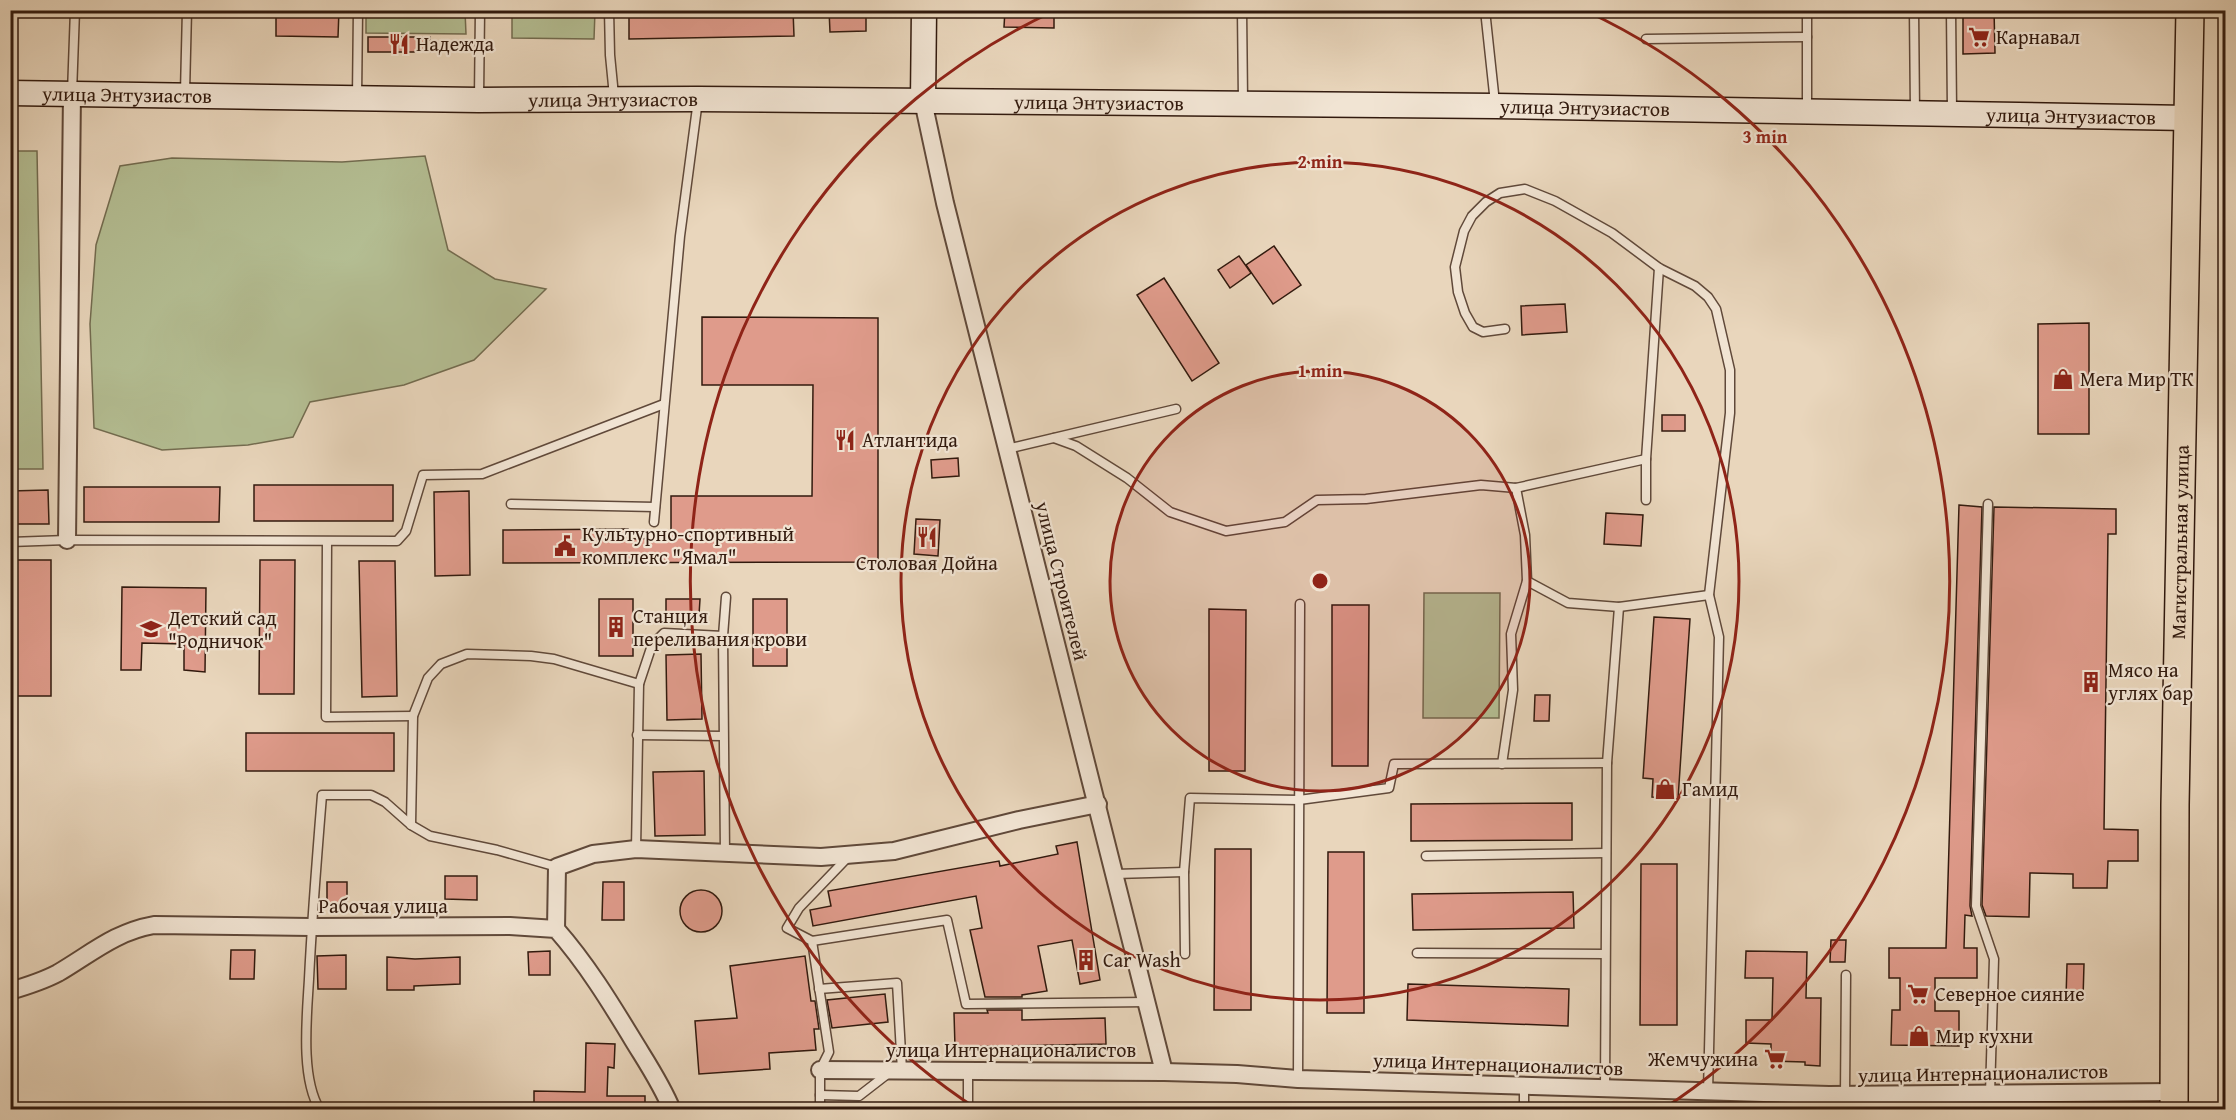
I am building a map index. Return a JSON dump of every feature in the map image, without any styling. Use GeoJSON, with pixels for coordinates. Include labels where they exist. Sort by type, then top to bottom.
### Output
{"type":"FeatureCollection","features":[{"type":"Feature","properties":{"kind":"main road","name":"Магистральная улица"},"geometry":{"type":"LineString","coordinates":[[2174,1101],[2175,805],[2190,10]]}},
{"type":"Feature","properties":{"kind":"street"},"geometry":{"type":"LineString","coordinates":[[923,101],[924,10]]}},
{"type":"Feature","properties":{"kind":"street","name":"улица Энтузиастов"},"geometry":{"type":"LineString","coordinates":[[10,93],[479,100],[698,99],[1496,106],[2188,118]]}},
{"type":"Feature","properties":{"kind":"street"},"geometry":{"type":"LineString","coordinates":[[67,540],[72,93]]}},
{"type":"Feature","properties":{"kind":"street","name":"улица Строителей"},"geometry":{"type":"LineString","coordinates":[[923,101],[943,193],[1164,1071]]}},
{"type":"Feature","properties":{"kind":"street"},"geometry":{"type":"LineString","coordinates":[[672,1110],[665,1092],[614,1009],[573,948],[556,929],[557,867],[593,854],[636,849],[821,857],[894,851],[1019,820],[1098,804]]}},
{"type":"Feature","properties":{"kind":"street","name":"Рабочая улица"},"geometry":{"type":"LineString","coordinates":[[10,991],[57,974],[120,934],[154,925],[510,926],[556,929]]}},
{"type":"Feature","properties":{"kind":"street","name":"улица Интернационалистов"},"geometry":{"type":"LineString","coordinates":[[820,1070],[1164,1071],[1298,1079],[1708,1092],[1834,1100],[1990,1094],[2174,1101]]}},
{"type":"Feature","properties":{"kind":"lane"},"geometry":{"type":"LineString","coordinates":[[72,93],[75,10]]}},
{"type":"Feature","properties":{"kind":"lane"},"geometry":{"type":"LineString","coordinates":[[185,96],[187,10]]}},
{"type":"Feature","properties":{"kind":"lane"},"geometry":{"type":"LineString","coordinates":[[357,98],[358,10]]}},
{"type":"Feature","properties":{"kind":"lane"},"geometry":{"type":"LineString","coordinates":[[479,100],[480,10]]}},
{"type":"Feature","properties":{"kind":"lane"},"geometry":{"type":"LineString","coordinates":[[609,10],[609,55],[614,100]]}},
{"type":"Feature","properties":{"kind":"lane"},"geometry":{"type":"LineString","coordinates":[[1242,10],[1243,104]]}},
{"type":"Feature","properties":{"kind":"lane"},"geometry":{"type":"LineString","coordinates":[[1485,10],[1496,106]]}},
{"type":"Feature","properties":{"kind":"lane"},"geometry":{"type":"LineString","coordinates":[[1807,10],[1808,111]]}},
{"type":"Feature","properties":{"kind":"lane"},"geometry":{"type":"LineString","coordinates":[[1914,10],[1915,113]]}},
{"type":"Feature","properties":{"kind":"lane"},"geometry":{"type":"LineString","coordinates":[[1951,10],[1952,114]]}},
{"type":"Feature","properties":{"kind":"lane"},"geometry":{"type":"LineString","coordinates":[[1646,39],[1807,37]]}},
{"type":"Feature","properties":{"kind":"lane"},"geometry":{"type":"LineString","coordinates":[[654,522],[680,236],[698,99]]}},
{"type":"Feature","properties":{"kind":"lane"},"geometry":{"type":"LineString","coordinates":[[1505,329],[1483,332],[1473,327],[1465,313],[1458,292],[1455,267],[1464,231],[1472,216],[1486,202],[1500,193],[1525,189],[1555,201],[1612,233],[1659,268],[1695,286],[1708,297],[1716,309],[1730,369],[1730,413],[1709,595],[1719,637],[1708,1092]]}},
{"type":"Feature","properties":{"kind":"lane"},"geometry":{"type":"LineString","coordinates":[[1646,500],[1646,459],[1659,268]]}},
{"type":"Feature","properties":{"kind":"lane"},"geometry":{"type":"LineString","coordinates":[[10,542],[67,540],[397,541],[406,531],[423,476],[482,474],[664,404]]}},
{"type":"Feature","properties":{"kind":"lane"},"geometry":{"type":"LineString","coordinates":[[1007,449],[1176,409]]}},
{"type":"Feature","properties":{"kind":"lane"},"geometry":{"type":"LineString","coordinates":[[1054,438],[1076,447],[1127,478],[1170,512],[1226,531],[1285,522],[1317,500],[1366,499],[1481,485],[1516,488],[1646,459]]}},
{"type":"Feature","properties":{"kind":"lane"},"geometry":{"type":"LineString","coordinates":[[1502,764],[1513,690],[1511,634],[1527,581],[1525,535],[1516,488]]}},
{"type":"Feature","properties":{"kind":"lane"},"geometry":{"type":"LineString","coordinates":[[511,504],[655,507]]}},
{"type":"Feature","properties":{"kind":"lane"},"geometry":{"type":"LineString","coordinates":[[1988,504],[1976,906],[1994,959],[1990,1094]]}},
{"type":"Feature","properties":{"kind":"lane"},"geometry":{"type":"LineString","coordinates":[[327,542],[326,717],[413,716]]}},
{"type":"Feature","properties":{"kind":"lane"},"geometry":{"type":"LineString","coordinates":[[1527,581],[1568,603],[1619,608],[1709,595]]}},
{"type":"Feature","properties":{"kind":"lane"},"geometry":{"type":"LineString","coordinates":[[725,854],[723,636],[726,597]]}},
{"type":"Feature","properties":{"kind":"lane"},"geometry":{"type":"LineString","coordinates":[[1298,1079],[1300,604]]}},
{"type":"Feature","properties":{"kind":"lane"},"geometry":{"type":"LineString","coordinates":[[1605,1088],[1607,763],[1619,608]]}},
{"type":"Feature","properties":{"kind":"lane"},"geometry":{"type":"LineString","coordinates":[[636,849],[639,684],[652,645],[664,633],[723,636]]}},
{"type":"Feature","properties":{"kind":"lane"},"geometry":{"type":"LineString","coordinates":[[411,825],[413,716],[428,678],[441,664],[466,654],[554,659],[639,684]]}},
{"type":"Feature","properties":{"kind":"lane"},"geometry":{"type":"LineString","coordinates":[[637,735],[723,736]]}},
{"type":"Feature","properties":{"kind":"lane"},"geometry":{"type":"LineString","coordinates":[[1185,954],[1184,872],[1190,798],[1299,800],[1389,788],[1394,764],[1607,763]]}},
{"type":"Feature","properties":{"kind":"lane"},"geometry":{"type":"LineString","coordinates":[[320,1110],[312,1094],[306,1051],[311,927],[322,795],[371,795],[385,801],[411,825],[430,836],[497,850],[557,867]]}},
{"type":"Feature","properties":{"kind":"lane"},"geometry":{"type":"LineString","coordinates":[[1426,856],[1606,853]]}},
{"type":"Feature","properties":{"kind":"lane"},"geometry":{"type":"LineString","coordinates":[[851,855],[799,908],[787,927],[812,941],[947,920],[966,1004],[1147,1002]]}},
{"type":"Feature","properties":{"kind":"lane"},"geometry":{"type":"LineString","coordinates":[[1115,874],[1184,872]]}},
{"type":"Feature","properties":{"kind":"lane"},"geometry":{"type":"LineString","coordinates":[[812,941],[829,1052],[820,1070],[820,1110]]}},
{"type":"Feature","properties":{"kind":"lane"},"geometry":{"type":"LineString","coordinates":[[1417,953],[1605,954]]}},
{"type":"Feature","properties":{"kind":"lane"},"geometry":{"type":"LineString","coordinates":[[1834,1100],[1846,975]]}},
{"type":"Feature","properties":{"kind":"lane"},"geometry":{"type":"LineString","coordinates":[[819,989],[897,983],[897,1070],[859,1096],[820,1095]]}},
{"type":"Feature","properties":{"kind":"lane"},"geometry":{"type":"LineString","coordinates":[[968,1071],[968,1110]]}},
{"type":"Feature","properties":{"kind":"lane"},"geometry":{"type":"LineString","coordinates":[[1524,1086],[1524,1110]]}},
{"type":"Feature","properties":{"kind":"green space"},"geometry":{"type":"Polygon","coordinates":[[[366,11],[465,11],[466,34],[366,33],[366,11]]]}},
{"type":"Feature","properties":{"kind":"green space"},"geometry":{"type":"Polygon","coordinates":[[[512,11],[595,11],[594,39],[512,38],[512,11]]]}},
{"type":"Feature","properties":{"kind":"green space"},"geometry":{"type":"Polygon","coordinates":[[[10,151],[37,151],[43,469],[11,469],[10,151]]]}},
{"type":"Feature","properties":{"kind":"green space"},"geometry":{"type":"Polygon","coordinates":[[[425,156],[448,250],[495,279],[546,289],[474,360],[404,385],[310,402],[293,437],[248,445],[162,450],[94,428],[90,324],[96,245],[120,166],[172,158],[342,162],[425,156]]]}},
{"type":"Feature","properties":{"kind":"green space"},"geometry":{"type":"Polygon","coordinates":[[[1424,593],[1500,593],[1499,718],[1423,718],[1424,593]]]}},
{"type":"Feature","properties":{"kind":"building"},"geometry":{"type":"Polygon","coordinates":[[[276,10],[339,10],[338,37],[276,36],[276,10]]]}},
{"type":"Feature","properties":{"kind":"building"},"geometry":{"type":"Polygon","coordinates":[[[629,10],[793,10],[794,36],[629,39],[629,10]]]}},
{"type":"Feature","properties":{"kind":"building"},"geometry":{"type":"Polygon","coordinates":[[[829,10],[866,10],[866,31],[830,32],[829,10]]]}},
{"type":"Feature","properties":{"kind":"building"},"geometry":{"type":"Polygon","coordinates":[[[1005,10],[1054,10],[1054,28],[1004,27],[1005,10]]]}},
{"type":"Feature","properties":{"kind":"building","name":"Карнавал"},"geometry":{"type":"Polygon","coordinates":[[[1963,10],[1994,10],[1995,53],[1963,54],[1963,10]]]}},
{"type":"Feature","properties":{"kind":"building","name":"Надежда"},"geometry":{"type":"Polygon","coordinates":[[[368,37],[430,37],[430,52],[368,52],[368,37]]]}},
{"type":"Feature","properties":{"kind":"building"},"geometry":{"type":"Polygon","coordinates":[[[1274,246],[1301,285],[1273,304],[1246,265],[1274,246]]]}},
{"type":"Feature","properties":{"kind":"building"},"geometry":{"type":"Polygon","coordinates":[[[1239,256],[1251,273],[1230,288],[1218,270],[1239,256]]]}},
{"type":"Feature","properties":{"kind":"building"},"geometry":{"type":"Polygon","coordinates":[[[1164,278],[1219,363],[1192,381],[1137,295],[1164,278]]]}},
{"type":"Feature","properties":{"kind":"building"},"geometry":{"type":"Polygon","coordinates":[[[1565,304],[1567,332],[1522,335],[1521,306],[1565,304]]]}},
{"type":"Feature","properties":{"kind":"building","name":"Атлантида"},"geometry":{"type":"Polygon","coordinates":[[[702,317],[878,318],[878,562],[503,563],[503,530],[628,529],[628,539],[671,538],[671,496],[812,496],[813,385],[702,385],[702,317]]]}},
{"type":"Feature","properties":{"kind":"building","name":"Мега Мир ТК"},"geometry":{"type":"Polygon","coordinates":[[[2089,323],[2089,434],[2038,434],[2038,324],[2089,323]]]}},
{"type":"Feature","properties":{"kind":"building"},"geometry":{"type":"Polygon","coordinates":[[[1662,415],[1685,415],[1685,431],[1662,431],[1662,415]]]}},
{"type":"Feature","properties":{"kind":"building"},"geometry":{"type":"Polygon","coordinates":[[[958,458],[959,476],[932,478],[931,460],[958,458]]]}},
{"type":"Feature","properties":{"kind":"building"},"geometry":{"type":"Polygon","coordinates":[[[254,485],[393,485],[393,521],[254,521],[254,485]]]}},
{"type":"Feature","properties":{"kind":"building"},"geometry":{"type":"Polygon","coordinates":[[[84,487],[220,487],[219,522],[84,522],[84,487]]]}},
{"type":"Feature","properties":{"kind":"building"},"geometry":{"type":"Polygon","coordinates":[[[48,490],[49,524],[10,524],[10,491],[48,490]]]}},
{"type":"Feature","properties":{"kind":"building"},"geometry":{"type":"Polygon","coordinates":[[[469,491],[470,575],[435,576],[434,492],[469,491]]]}},
{"type":"Feature","properties":{"kind":"building"},"geometry":{"type":"Polygon","coordinates":[[[1959,505],[1982,507],[1970,906],[1972,916],[1965,915],[1964,948],[1977,948],[1977,978],[1935,978],[1935,1011],[1959,1011],[1959,1046],[1891,1045],[1892,1010],[1900,1010],[1900,978],[1889,978],[1889,948],[1946,948],[1959,505]]]}},
{"type":"Feature","properties":{"kind":"building"},"geometry":{"type":"Polygon","coordinates":[[[1994,507],[2116,509],[2116,534],[2108,534],[2104,829],[2138,830],[2138,861],[2108,861],[2107,888],[2073,888],[2073,874],[2030,873],[2029,917],[1986,916],[1982,905],[1994,507]]]}},
{"type":"Feature","properties":{"kind":"building"},"geometry":{"type":"Polygon","coordinates":[[[1606,513],[1643,515],[1641,546],[1604,544],[1606,513]]]}},
{"type":"Feature","properties":{"kind":"building","name":"Столовая Дойна"},"geometry":{"type":"Polygon","coordinates":[[[916,519],[940,520],[938,556],[914,554],[916,519]]]}},
{"type":"Feature","properties":{"kind":"building"},"geometry":{"type":"Polygon","coordinates":[[[15,560],[51,560],[51,696],[15,696],[15,560]]]}},
{"type":"Feature","properties":{"kind":"building"},"geometry":{"type":"Polygon","coordinates":[[[260,560],[295,560],[294,694],[259,694],[260,560]]]}},
{"type":"Feature","properties":{"kind":"building"},"geometry":{"type":"Polygon","coordinates":[[[359,561],[395,561],[397,696],[362,697],[359,561]]]}},
{"type":"Feature","properties":{"kind":"building"},"geometry":{"type":"Polygon","coordinates":[[[122,587],[206,588],[205,672],[184,670],[184,644],[142,643],[141,670],[121,670],[122,587]]]}},
{"type":"Feature","properties":{"kind":"building","name":"Станция переливания крови"},"geometry":{"type":"Polygon","coordinates":[[[599,599],[633,599],[633,656],[599,656],[599,599]]]}},
{"type":"Feature","properties":{"kind":"building"},"geometry":{"type":"Polygon","coordinates":[[[666,599],[700,599],[699,615],[666,615],[666,599]]]}},
{"type":"Feature","properties":{"kind":"building"},"geometry":{"type":"Polygon","coordinates":[[[753,599],[787,599],[787,666],[753,666],[753,599]]]}},
{"type":"Feature","properties":{"kind":"building"},"geometry":{"type":"Polygon","coordinates":[[[1332,605],[1369,605],[1368,766],[1332,766],[1332,605]]]}},
{"type":"Feature","properties":{"kind":"building"},"geometry":{"type":"Polygon","coordinates":[[[1209,609],[1246,610],[1245,771],[1209,771],[1209,609]]]}},
{"type":"Feature","properties":{"kind":"building"},"geometry":{"type":"Polygon","coordinates":[[[1654,617],[1690,619],[1678,799],[1652,797],[1653,779],[1643,778],[1654,617]]]}},
{"type":"Feature","properties":{"kind":"building"},"geometry":{"type":"Polygon","coordinates":[[[701,654],[702,719],[667,720],[666,655],[701,654]]]}},
{"type":"Feature","properties":{"kind":"building"},"geometry":{"type":"Polygon","coordinates":[[[1535,695],[1550,695],[1549,721],[1534,721],[1535,695]]]}},
{"type":"Feature","properties":{"kind":"building"},"geometry":{"type":"Polygon","coordinates":[[[246,733],[394,733],[394,771],[246,771],[246,733]]]}},
{"type":"Feature","properties":{"kind":"building"},"geometry":{"type":"Polygon","coordinates":[[[704,771],[705,835],[655,836],[653,772],[704,771]]]}},
{"type":"Feature","properties":{"kind":"building"},"geometry":{"type":"Polygon","coordinates":[[[1572,803],[1572,840],[1411,841],[1411,804],[1572,803]]]}},
{"type":"Feature","properties":{"kind":"building"},"geometry":{"type":"Polygon","coordinates":[[[1077,842],[1100,980],[1080,984],[1072,940],[1038,946],[1047,991],[1022,995],[1022,997],[985,997],[970,930],[982,928],[976,896],[813,926],[810,910],[831,906],[828,891],[999,861],[1000,866],[1058,854],[1056,846],[1077,842]]]}},
{"type":"Feature","properties":{"kind":"building"},"geometry":{"type":"Polygon","coordinates":[[[1215,849],[1251,849],[1251,1010],[1214,1010],[1215,849]]]}},
{"type":"Feature","properties":{"kind":"building"},"geometry":{"type":"Polygon","coordinates":[[[1328,852],[1364,852],[1364,1013],[1327,1013],[1328,852]]]}},
{"type":"Feature","properties":{"kind":"building"},"geometry":{"type":"Polygon","coordinates":[[[1641,864],[1677,864],[1677,1025],[1640,1025],[1641,864]]]}},
{"type":"Feature","properties":{"kind":"building"},"geometry":{"type":"Polygon","coordinates":[[[445,876],[477,876],[477,900],[445,899],[445,876]]]}},
{"type":"Feature","properties":{"kind":"building"},"geometry":{"type":"Polygon","coordinates":[[[327,882],[347,882],[347,906],[327,906],[327,882]]]}},
{"type":"Feature","properties":{"kind":"building"},"geometry":{"type":"Polygon","coordinates":[[[603,882],[624,882],[624,920],[602,920],[603,882]]]}},
{"type":"Feature","properties":{"kind":"building"},"geometry":{"type":"Polygon","coordinates":[[[701,890],[709,891],[716,896],[721,903],[721,919],[716,926],[709,931],[701,932],[693,931],[686,926],[681,919],[680,911],[681,903],[686,896],[693,891],[701,890]]]}},
{"type":"Feature","properties":{"kind":"building"},"geometry":{"type":"Polygon","coordinates":[[[1573,892],[1574,928],[1413,930],[1412,894],[1573,892]]]}},
{"type":"Feature","properties":{"kind":"building"},"geometry":{"type":"Polygon","coordinates":[[[1831,940],[1846,940],[1845,962],[1830,962],[1831,940]]]}},
{"type":"Feature","properties":{"kind":"building"},"geometry":{"type":"Polygon","coordinates":[[[231,950],[255,950],[254,979],[230,979],[231,950]]]}},
{"type":"Feature","properties":{"kind":"building"},"geometry":{"type":"Polygon","coordinates":[[[550,951],[550,975],[529,975],[528,952],[550,951]]]}},
{"type":"Feature","properties":{"kind":"building"},"geometry":{"type":"Polygon","coordinates":[[[1746,951],[1807,952],[1806,998],[1821,998],[1820,1066],[1805,1065],[1805,1062],[1771,1061],[1771,1044],[1746,1043],[1746,1020],[1772,1020],[1773,978],[1745,978],[1746,951]]]}},
{"type":"Feature","properties":{"kind":"building"},"geometry":{"type":"Polygon","coordinates":[[[346,955],[346,989],[318,989],[317,956],[346,955]]]}},
{"type":"Feature","properties":{"kind":"building"},"geometry":{"type":"Polygon","coordinates":[[[805,956],[811,1001],[815,1001],[819,1029],[814,1029],[816,1050],[769,1053],[770,1069],[699,1074],[695,1021],[737,1018],[730,966],[805,956]]]}},
{"type":"Feature","properties":{"kind":"building"},"geometry":{"type":"Polygon","coordinates":[[[387,957],[415,959],[460,957],[460,984],[414,986],[414,990],[387,990],[387,957]]]}},
{"type":"Feature","properties":{"kind":"building"},"geometry":{"type":"Polygon","coordinates":[[[2067,964],[2084,964],[2083,999],[2066,998],[2067,964]]]}},
{"type":"Feature","properties":{"kind":"building"},"geometry":{"type":"Polygon","coordinates":[[[1408,984],[1569,989],[1568,1026],[1407,1020],[1408,984]]]}},
{"type":"Feature","properties":{"kind":"building"},"geometry":{"type":"Polygon","coordinates":[[[885,994],[888,1022],[832,1028],[827,1000],[885,994]]]}},
{"type":"Feature","properties":{"kind":"building"},"geometry":{"type":"Polygon","coordinates":[[[987,1010],[1022,1010],[1022,1020],[1105,1018],[1106,1044],[955,1047],[954,1013],[988,1013],[987,1010]]]}},
{"type":"Feature","properties":{"kind":"building"},"geometry":{"type":"Polygon","coordinates":[[[586,1043],[615,1044],[614,1068],[608,1067],[607,1096],[645,1096],[645,1110],[534,1110],[534,1091],[585,1092],[586,1043]]]}},
{"type":"Feature","properties":{"kind":"place","name":"Карнавал"},"geometry":{"type":"Point","coordinates":[1979,37]}},
{"type":"Feature","properties":{"kind":"place","name":"Надежда"},"geometry":{"type":"Point","coordinates":[399,44]}},
{"type":"Feature","properties":{"kind":"place","name":"Мега Мир ТК"},"geometry":{"type":"Point","coordinates":[2063,379]}},
{"type":"Feature","properties":{"kind":"place","name":"Атлантида"},"geometry":{"type":"Point","coordinates":[845,440]}},
{"type":"Feature","properties":{"kind":"place","name":"Столовая Дойна"},"geometry":{"type":"Point","coordinates":[927,537]}},
{"type":"Feature","properties":{"kind":"place","name":"Культурно-спортивный комплекс \"Ямал\""},"geometry":{"type":"Point","coordinates":[565,546]}},
{"type":"Feature","properties":{"kind":"place","name":"Станция переливания крови"},"geometry":{"type":"Point","coordinates":[616,627]}},
{"type":"Feature","properties":{"kind":"place","name":"Детский сад \"Родничок\""},"geometry":{"type":"Point","coordinates":[151,629]}},
{"type":"Feature","properties":{"kind":"place","name":"Мясо на углях бар"},"geometry":{"type":"Point","coordinates":[2091,682]}},
{"type":"Feature","properties":{"kind":"place","name":"Гамид"},"geometry":{"type":"Point","coordinates":[1665,789]}},
{"type":"Feature","properties":{"kind":"place","name":"Car Wash"},"geometry":{"type":"Point","coordinates":[1086,960]}},
{"type":"Feature","properties":{"kind":"place","name":"Северное сияние"},"geometry":{"type":"Point","coordinates":[1918,994]}},
{"type":"Feature","properties":{"kind":"place","name":"Мир кухни"},"geometry":{"type":"Point","coordinates":[1919,1036]}},
{"type":"Feature","properties":{"kind":"place","name":"Жемчужина"},"geometry":{"type":"Point","coordinates":[1775,1059]}}]}
